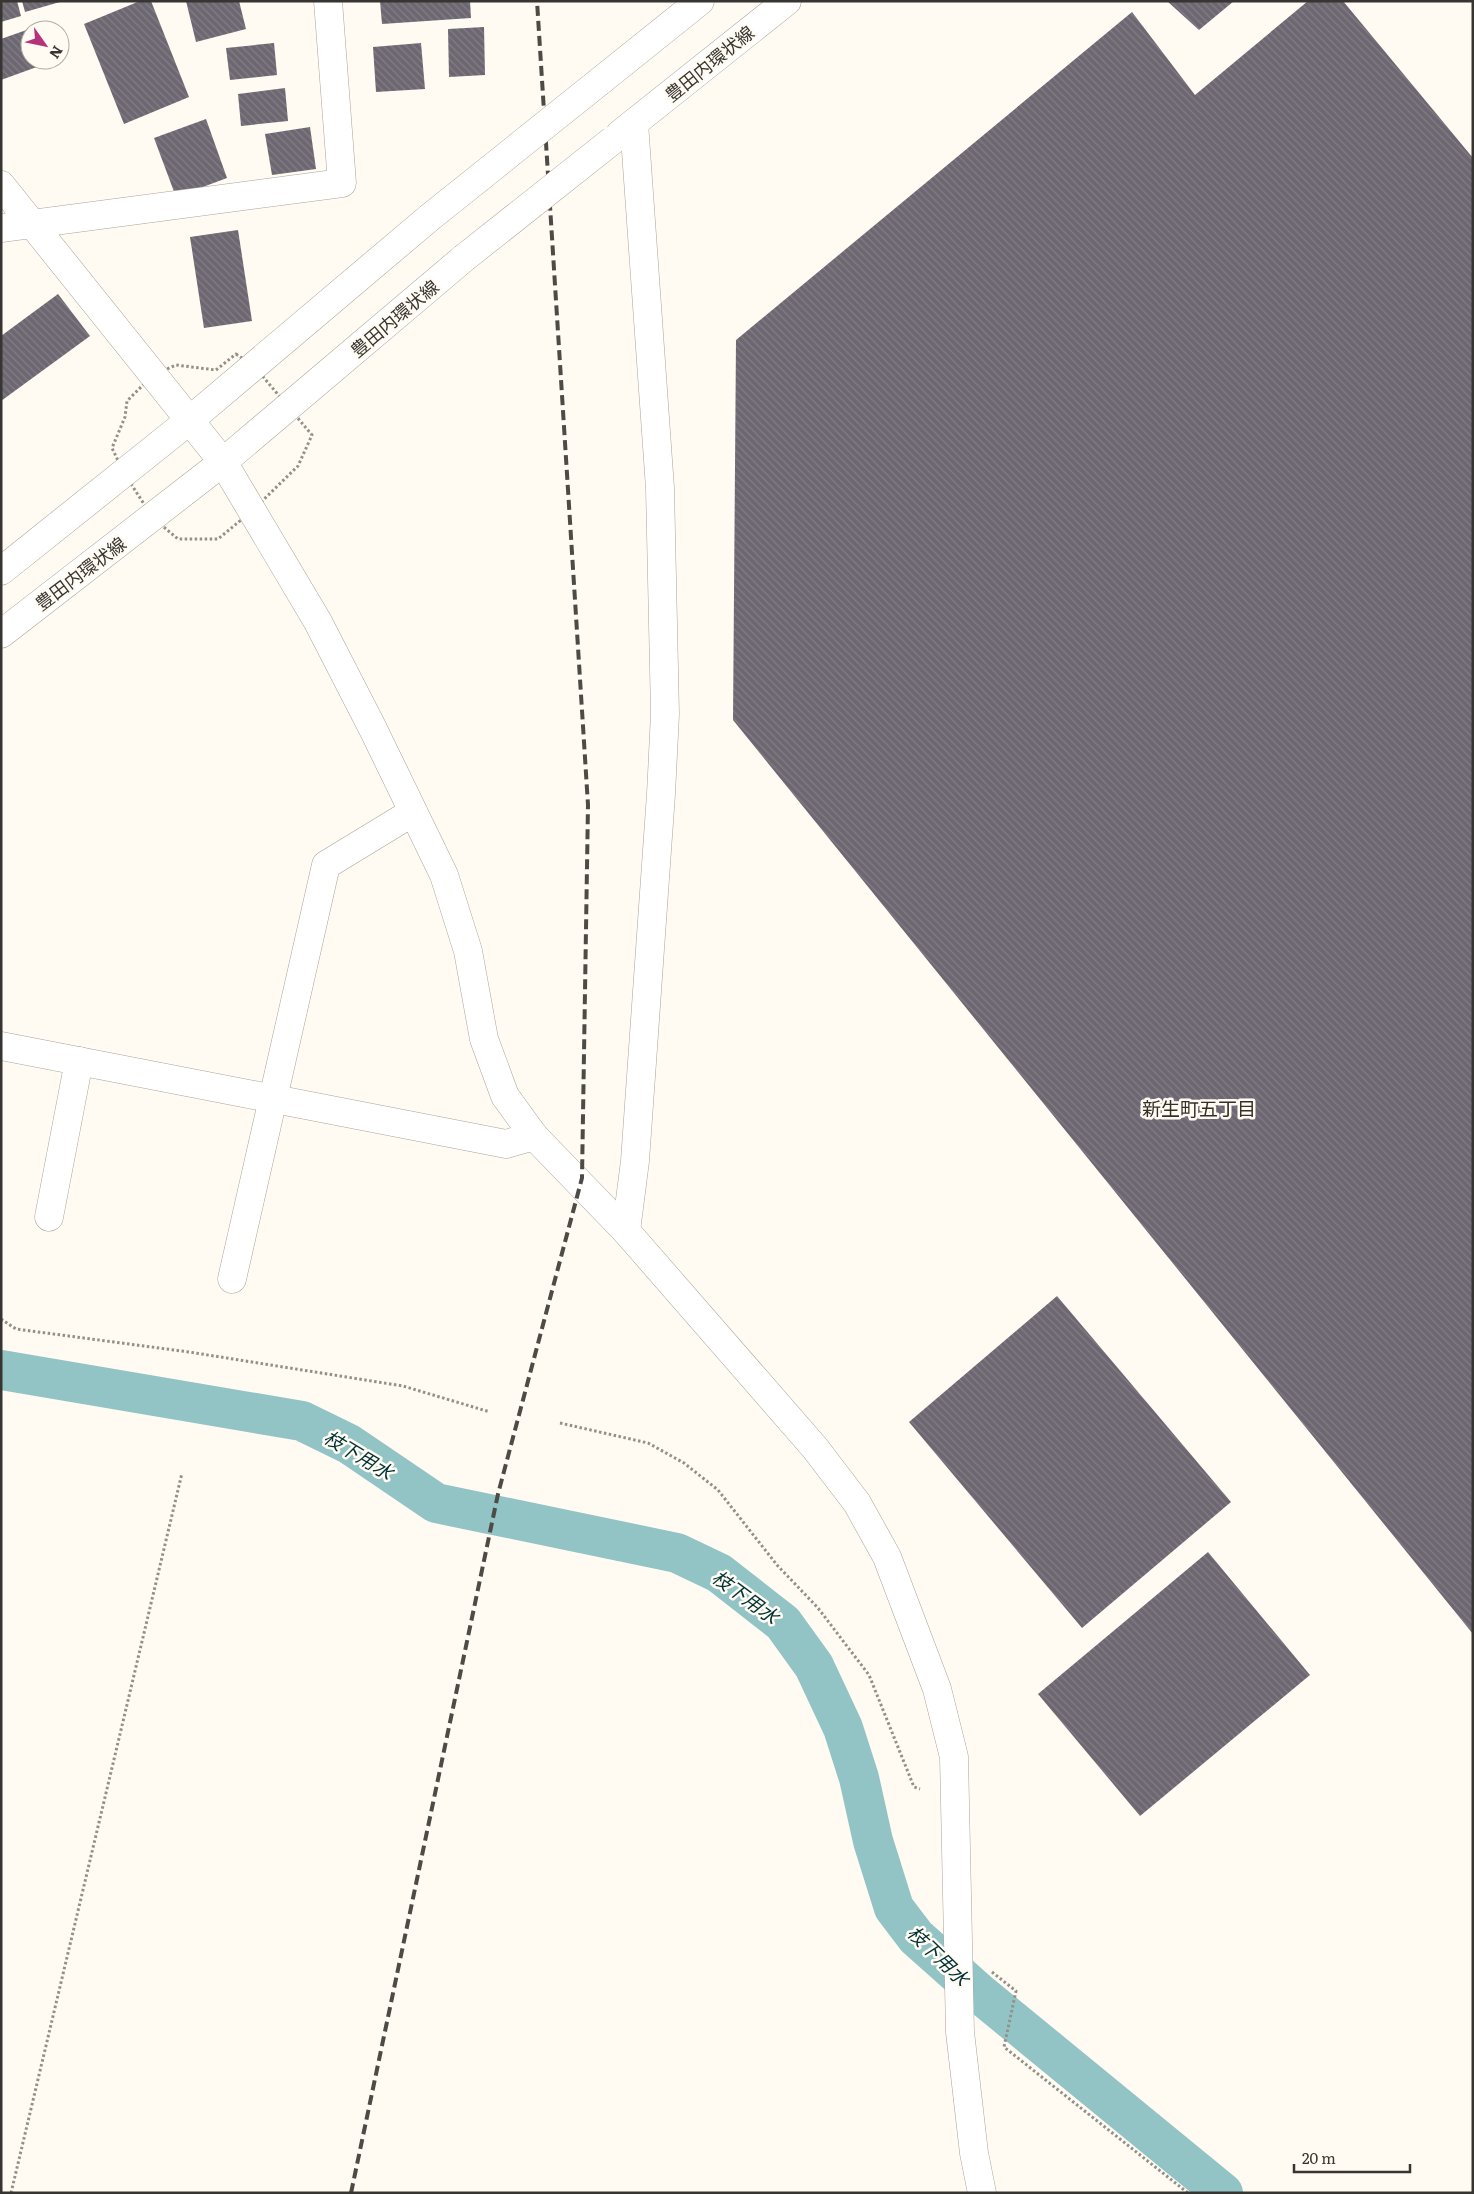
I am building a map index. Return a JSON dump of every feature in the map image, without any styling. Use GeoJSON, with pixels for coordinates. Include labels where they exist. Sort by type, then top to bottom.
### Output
{"type":"FeatureCollection","features":[{"type":"Feature","properties":{"kind":"street"},"geometry":{"type":"LineString","coordinates":[[1,228],[342,183],[328,1]]}},
{"type":"Feature","properties":{"kind":"street"},"geometry":{"type":"LineString","coordinates":[[1,571],[190,420],[429,218],[700,1]]}},
{"type":"Feature","properties":{"kind":"street","name":"豊田内環状線"},"geometry":{"type":"LineString","coordinates":[[1,634],[224,462],[464,258],[787,1]]}},
{"type":"Feature","properties":{"kind":"street"},"geometry":{"type":"LineString","coordinates":[[626,1231],[636,1151],[665,714],[660,488],[634,123]]}},
{"type":"Feature","properties":{"kind":"street"},"geometry":{"type":"LineString","coordinates":[[1,185],[224,462],[318,622],[444,875],[468,951],[484,1039],[505,1096],[534,1136],[626,1231],[815,1448],[857,1503],[887,1557],[937,1689],[954,1757],[960,2020],[974,2153],[982,2193]]}},
{"type":"Feature","properties":{"kind":"street"},"geometry":{"type":"LineString","coordinates":[[232,1279],[326,865],[413,812]]}},
{"type":"Feature","properties":{"kind":"street"},"geometry":{"type":"LineString","coordinates":[[1,1046],[506,1144],[534,1136]]}},
{"type":"Feature","properties":{"kind":"street"},"geometry":{"type":"LineString","coordinates":[[49,1217],[78,1061]]}},
{"type":"Feature","properties":{"kind":"path"},"geometry":{"type":"LineString","coordinates":[[1,1319],[16,1329],[189,1352],[403,1386],[490,1412]]}},
{"type":"Feature","properties":{"kind":"path"},"geometry":{"type":"LineString","coordinates":[[560,1422],[648,1443],[684,1463],[718,1490],[777,1565],[818,1608],[869,1675],[914,1787],[922,1790]]}},
{"type":"Feature","properties":{"kind":"path"},"geometry":{"type":"LineString","coordinates":[[11,2193],[182,1473]]}},
{"type":"Feature","properties":{"kind":"path"},"geometry":{"type":"LineString","coordinates":[[1016,1991],[1004,2047],[1188,2193]]}},
{"type":"Feature","properties":{"kind":"building"},"geometry":{"type":"Polygon","coordinates":[[[1,1],[17,1],[21,16],[1,22],[1,1]]]}},
{"type":"Feature","properties":{"kind":"building"},"geometry":{"type":"Polygon","coordinates":[[[22,1],[60,1],[60,2],[25,12],[22,1]]]}},
{"type":"Feature","properties":{"kind":"building"},"geometry":{"type":"Polygon","coordinates":[[[140,1],[151,1],[189,97],[124,124],[84,24],[140,1]]]}},
{"type":"Feature","properties":{"kind":"building"},"geometry":{"type":"Polygon","coordinates":[[[186,1],[239,1],[246,29],[196,42],[186,1]]]}},
{"type":"Feature","properties":{"kind":"building"},"geometry":{"type":"Polygon","coordinates":[[[380,1],[470,1],[471,18],[382,24],[380,1]]]}},
{"type":"Feature","properties":{"kind":"building"},"geometry":{"type":"Polygon","coordinates":[[[1167,1],[1234,1],[1199,30],[1167,1]]]}},
{"type":"Feature","properties":{"kind":"building"},"geometry":{"type":"Polygon","coordinates":[[[1308,1],[1343,1],[1473,158],[1473,1634],[733,720],[736,340],[1132,12],[1195,95],[1308,1]]]}},
{"type":"Feature","properties":{"kind":"building"},"geometry":{"type":"Polygon","coordinates":[[[484,27],[485,75],[449,77],[448,29],[484,27]]]}},
{"type":"Feature","properties":{"kind":"building"},"geometry":{"type":"Polygon","coordinates":[[[20,32],[20,70],[28,70],[1,80],[1,39],[20,32]]]}},
{"type":"Feature","properties":{"kind":"building"},"geometry":{"type":"Polygon","coordinates":[[[274,43],[277,75],[230,80],[226,48],[274,43]]]}},
{"type":"Feature","properties":{"kind":"building"},"geometry":{"type":"Polygon","coordinates":[[[421,43],[425,89],[376,92],[373,47],[421,43]]]}},
{"type":"Feature","properties":{"kind":"building"},"geometry":{"type":"Polygon","coordinates":[[[285,88],[288,121],[241,126],[238,94],[285,88]]]}},
{"type":"Feature","properties":{"kind":"building"},"geometry":{"type":"Polygon","coordinates":[[[206,119],[227,178],[176,197],[154,138],[206,119]]]}},
{"type":"Feature","properties":{"kind":"building"},"geometry":{"type":"Polygon","coordinates":[[[310,127],[316,169],[272,175],[265,134],[310,127]]]}},
{"type":"Feature","properties":{"kind":"building"},"geometry":{"type":"Polygon","coordinates":[[[238,230],[252,321],[204,328],[190,237],[238,230]]]}},
{"type":"Feature","properties":{"kind":"building"},"geometry":{"type":"Polygon","coordinates":[[[58,294],[90,336],[1,401],[1,336],[58,294]]]}},
{"type":"Feature","properties":{"kind":"building"},"geometry":{"type":"Polygon","coordinates":[[[1057,1296],[1231,1502],[1082,1628],[909,1422],[1057,1296]]]}},
{"type":"Feature","properties":{"kind":"building"},"geometry":{"type":"Polygon","coordinates":[[[1208,1552],[1310,1675],[1140,1816],[1038,1694],[1208,1552]]]}},
{"type":"Feature","properties":{"kind":"waterway","name":"枝下用水"},"geometry":{"type":"LineString","coordinates":[[1,1370],[302,1421],[349,1444],[436,1503],[677,1553],[719,1573],[783,1623],[814,1666],[843,1728],[859,1778],[873,1841],[894,1908],[916,1937],[979,1993],[1223,2193]]}},
{"type":"Feature","properties":{"kind":"railway"},"geometry":{"type":"LineString","coordinates":[[351,2193],[498,1494],[582,1178],[588,805],[537,1]]}},
{"type":"Feature","properties":{"kind":"district","name":"新生町五丁目"},"geometry":{"type":"Point","coordinates":[1199,1108]}}]}
